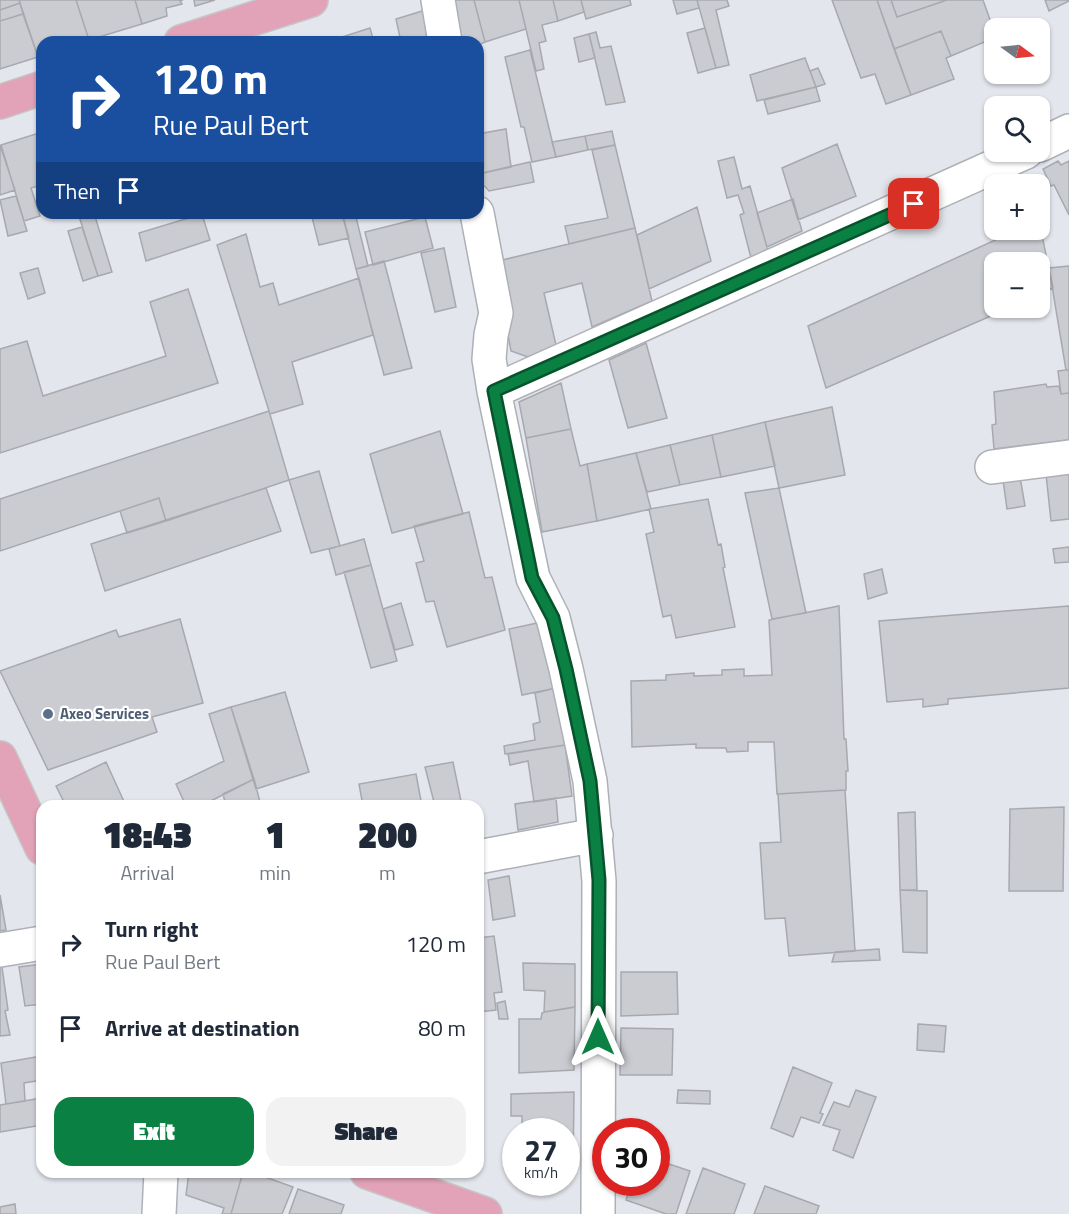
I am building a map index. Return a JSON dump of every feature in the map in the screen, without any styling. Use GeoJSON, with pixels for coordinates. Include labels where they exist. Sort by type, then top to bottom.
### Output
{"type":"FeatureCollection","features":[{"type":"Feature","properties":{"kind":"main road"},"geometry":{"type":"LineString","coordinates":[[198,36],[295,2]]}},
{"type":"Feature","properties":{"kind":"main road"},"geometry":{"type":"LineString","coordinates":[[0,102],[36,90]]}},
{"type":"Feature","properties":{"kind":"main road"},"geometry":{"type":"LineString","coordinates":[[0,758],[36,835]]}},
{"type":"Feature","properties":{"kind":"main road"},"geometry":{"type":"LineString","coordinates":[[384,1178],[485,1214]]}},
{"type":"Feature","properties":{"kind":"street"},"geometry":{"type":"LineString","coordinates":[[438,0],[444,36]]}},
{"type":"Feature","properties":{"kind":"street"},"geometry":{"type":"LineString","coordinates":[[1050,140],[1069,131]]}},
{"type":"Feature","properties":{"kind":"street"},"geometry":{"type":"LineString","coordinates":[[494,391],[1004,162]]}},
{"type":"Feature","properties":{"kind":"street"},"geometry":{"type":"LineString","coordinates":[[478,219],[496,314],[489,359],[494,391],[532,578],[553,618],[590,781],[599,880],[598,1214]]}},
{"type":"Feature","properties":{"kind":"street"},"geometry":{"type":"LineString","coordinates":[[992,467],[1069,457]]}},
{"type":"Feature","properties":{"kind":"street"},"geometry":{"type":"LineString","coordinates":[[484,856],[596,835]]}},
{"type":"Feature","properties":{"kind":"street"},"geometry":{"type":"LineString","coordinates":[[0,950],[36,944]]}},
{"type":"Feature","properties":{"kind":"street"},"geometry":{"type":"LineString","coordinates":[[159,1214],[161,1178]]}},
{"type":"Feature","properties":{"kind":"building"},"geometry":{"type":"Polygon","coordinates":[[[0,0],[19,0],[20,3],[0,10],[0,0]]]}},
{"type":"Feature","properties":{"kind":"building"},"geometry":{"type":"Polygon","coordinates":[[[19,0],[76,0],[88,36],[36,36],[36,51],[19,0]]]}},
{"type":"Feature","properties":{"kind":"building"},"geometry":{"type":"Polygon","coordinates":[[[76,0],[135,0],[142,24],[102,36],[88,36],[76,0]]]}},
{"type":"Feature","properties":{"kind":"building"},"geometry":{"type":"Polygon","coordinates":[[[135,0],[183,0],[180,1],[182,4],[166,8],[167,16],[142,24],[135,0]]]}},
{"type":"Feature","properties":{"kind":"building"},"geometry":{"type":"Polygon","coordinates":[[[194,0],[215,0],[195,6],[194,0]]]}},
{"type":"Feature","properties":{"kind":"building"},"geometry":{"type":"Polygon","coordinates":[[[452,0],[474,0],[483,36],[453,36],[452,0]]]}},
{"type":"Feature","properties":{"kind":"building"},"geometry":{"type":"Polygon","coordinates":[[[474,0],[519,0],[526,29],[485,42],[474,0]]]}},
{"type":"Feature","properties":{"kind":"building"},"geometry":{"type":"Polygon","coordinates":[[[519,0],[553,0],[558,21],[542,25],[546,41],[539,43],[544,69],[536,71],[519,0]]]}},
{"type":"Feature","properties":{"kind":"building"},"geometry":{"type":"Polygon","coordinates":[[[553,0],[581,0],[584,12],[558,21],[553,0]]]}},
{"type":"Feature","properties":{"kind":"building"},"geometry":{"type":"Polygon","coordinates":[[[581,0],[630,0],[631,5],[586,19],[581,0]]]}},
{"type":"Feature","properties":{"kind":"building"},"geometry":{"type":"Polygon","coordinates":[[[673,0],[697,0],[699,8],[677,14],[673,0]]]}},
{"type":"Feature","properties":{"kind":"building"},"geometry":{"type":"Polygon","coordinates":[[[697,0],[727,0],[729,6],[716,10],[729,65],[716,68],[697,0]]]}},
{"type":"Feature","properties":{"kind":"building"},"geometry":{"type":"Polygon","coordinates":[[[832,0],[877,0],[911,95],[886,104],[875,74],[861,78],[832,0]]]}},
{"type":"Feature","properties":{"kind":"building"},"geometry":{"type":"Polygon","coordinates":[[[877,0],[891,0],[897,17],[947,0],[983,0],[989,18],[984,18],[984,42],[951,56],[941,31],[894,49],[877,0]]]}},
{"type":"Feature","properties":{"kind":"building"},"geometry":{"type":"Polygon","coordinates":[[[891,0],[947,0],[897,17],[891,0]]]}},
{"type":"Feature","properties":{"kind":"building"},"geometry":{"type":"Polygon","coordinates":[[[1045,0],[1069,0],[1069,1],[1049,11],[1045,0]]]}},
{"type":"Feature","properties":{"kind":"building"},"geometry":{"type":"Polygon","coordinates":[[[20,3],[23,14],[0,21],[0,10],[20,3]]]}},
{"type":"Feature","properties":{"kind":"building"},"geometry":{"type":"Polygon","coordinates":[[[432,8],[437,36],[400,36],[396,19],[432,8]]]}},
{"type":"Feature","properties":{"kind":"building"},"geometry":{"type":"Polygon","coordinates":[[[23,14],[36,51],[36,58],[0,69],[0,21],[23,14]]]}},
{"type":"Feature","properties":{"kind":"building"},"geometry":{"type":"Polygon","coordinates":[[[370,28],[372,36],[345,36],[370,28]]]}},
{"type":"Feature","properties":{"kind":"building"},"geometry":{"type":"Polygon","coordinates":[[[705,28],[716,68],[698,73],[687,33],[705,28]]]}},
{"type":"Feature","properties":{"kind":"building"},"geometry":{"type":"Polygon","coordinates":[[[941,31],[951,56],[946,58],[954,79],[911,95],[894,49],[941,31]]]}},
{"type":"Feature","properties":{"kind":"building"},"geometry":{"type":"Polygon","coordinates":[[[596,32],[600,48],[611,46],[625,102],[606,105],[589,34],[596,32]]]}},
{"type":"Feature","properties":{"kind":"building"},"geometry":{"type":"Polygon","coordinates":[[[589,34],[595,58],[579,62],[574,38],[589,34]]]}},
{"type":"Feature","properties":{"kind":"building"},"geometry":{"type":"Polygon","coordinates":[[[530,50],[556,157],[532,162],[524,127],[521,127],[505,57],[530,50]]]}},
{"type":"Feature","properties":{"kind":"building"},"geometry":{"type":"Polygon","coordinates":[[[805,58],[816,87],[757,101],[750,75],[805,58]]]}},
{"type":"Feature","properties":{"kind":"building"},"geometry":{"type":"Polygon","coordinates":[[[818,68],[825,84],[816,87],[810,71],[818,68]]]}},
{"type":"Feature","properties":{"kind":"building"},"geometry":{"type":"Polygon","coordinates":[[[816,87],[820,101],[768,114],[764,100],[816,87]]]}},
{"type":"Feature","properties":{"kind":"building"},"geometry":{"type":"Polygon","coordinates":[[[506,129],[511,167],[484,173],[484,133],[506,129]]]}},
{"type":"Feature","properties":{"kind":"building"},"geometry":{"type":"Polygon","coordinates":[[[612,131],[615,145],[588,150],[585,136],[612,131]]]}},
{"type":"Feature","properties":{"kind":"building"},"geometry":{"type":"Polygon","coordinates":[[[36,134],[36,187],[31,188],[36,204],[36,217],[24,221],[1,145],[36,134]]]}},
{"type":"Feature","properties":{"kind":"building"},"geometry":{"type":"Polygon","coordinates":[[[585,136],[588,150],[556,157],[552,142],[585,136]]]}},
{"type":"Feature","properties":{"kind":"building"},"geometry":{"type":"Polygon","coordinates":[[[837,144],[856,196],[798,220],[782,168],[837,144]]]}},
{"type":"Feature","properties":{"kind":"building"},"geometry":{"type":"Polygon","coordinates":[[[0,145],[15,190],[0,195],[0,145]]]}},
{"type":"Feature","properties":{"kind":"building"},"geometry":{"type":"Polygon","coordinates":[[[615,145],[635,228],[569,244],[565,226],[608,218],[592,150],[615,145]]]}},
{"type":"Feature","properties":{"kind":"building"},"geometry":{"type":"Polygon","coordinates":[[[734,157],[742,189],[750,186],[768,251],[751,258],[740,215],[744,213],[738,195],[727,198],[718,161],[734,157]]]}},
{"type":"Feature","properties":{"kind":"building"},"geometry":{"type":"Polygon","coordinates":[[[1058,161],[1061,165],[1069,161],[1069,215],[1054,185],[1050,184],[1050,174],[1045,174],[1043,169],[1058,161]]]}},
{"type":"Feature","properties":{"kind":"building"},"geometry":{"type":"Polygon","coordinates":[[[530,162],[534,182],[489,191],[484,186],[484,173],[530,162]]]}},
{"type":"Feature","properties":{"kind":"building"},"geometry":{"type":"Polygon","coordinates":[[[16,196],[27,231],[8,236],[0,200],[16,196]]]}},
{"type":"Feature","properties":{"kind":"building"},"geometry":{"type":"Polygon","coordinates":[[[793,199],[802,231],[767,247],[757,213],[793,199]]]}},
{"type":"Feature","properties":{"kind":"building"},"geometry":{"type":"Polygon","coordinates":[[[697,207],[711,261],[649,289],[637,235],[697,207]]]}},
{"type":"Feature","properties":{"kind":"building"},"geometry":{"type":"Polygon","coordinates":[[[80,219],[96,219],[112,272],[98,276],[80,219]]]}},
{"type":"Feature","properties":{"kind":"building"},"geometry":{"type":"Polygon","coordinates":[[[185,219],[204,219],[210,240],[146,261],[139,233],[185,219]]]}},
{"type":"Feature","properties":{"kind":"building"},"geometry":{"type":"Polygon","coordinates":[[[312,219],[344,219],[349,238],[319,245],[312,219]]]}},
{"type":"Feature","properties":{"kind":"building"},"geometry":{"type":"Polygon","coordinates":[[[344,219],[356,219],[368,266],[356,269],[344,219]]]}},
{"type":"Feature","properties":{"kind":"building"},"geometry":{"type":"Polygon","coordinates":[[[426,219],[433,248],[373,265],[365,232],[426,219]]]}},
{"type":"Feature","properties":{"kind":"building"},"geometry":{"type":"Polygon","coordinates":[[[82,227],[98,276],[83,281],[68,231],[82,227]]]}},
{"type":"Feature","properties":{"kind":"building"},"geometry":{"type":"Polygon","coordinates":[[[635,228],[652,301],[592,327],[582,283],[544,293],[556,345],[528,357],[511,351],[494,262],[635,228]]]}},
{"type":"Feature","properties":{"kind":"building"},"geometry":{"type":"Polygon","coordinates":[[[246,234],[260,287],[273,283],[279,305],[359,278],[373,335],[292,362],[303,404],[270,414],[217,245],[246,234]]]}},
{"type":"Feature","properties":{"kind":"building"},"geometry":{"type":"Polygon","coordinates":[[[995,240],[1043,240],[1045,252],[984,252],[984,318],[986,318],[826,388],[808,326],[995,240]]]}},
{"type":"Feature","properties":{"kind":"building"},"geometry":{"type":"Polygon","coordinates":[[[444,248],[456,307],[435,312],[421,253],[444,248]]]}},
{"type":"Feature","properties":{"kind":"building"},"geometry":{"type":"Polygon","coordinates":[[[384,261],[412,368],[384,375],[356,269],[384,261]]]}},
{"type":"Feature","properties":{"kind":"building"},"geometry":{"type":"Polygon","coordinates":[[[1069,266],[1069,370],[1066,370],[1050,268],[1069,266]]]}},
{"type":"Feature","properties":{"kind":"building"},"geometry":{"type":"Polygon","coordinates":[[[38,268],[45,293],[28,299],[20,273],[38,268]]]}},
{"type":"Feature","properties":{"kind":"building"},"geometry":{"type":"Polygon","coordinates":[[[1050,274],[1053,288],[1050,289],[1050,274]]]}},
{"type":"Feature","properties":{"kind":"building"},"geometry":{"type":"Polygon","coordinates":[[[188,289],[218,383],[0,453],[0,349],[27,341],[43,396],[166,356],[150,302],[188,289]]]}},
{"type":"Feature","properties":{"kind":"building"},"geometry":{"type":"Polygon","coordinates":[[[646,343],[667,418],[628,428],[609,360],[646,343]]]}},
{"type":"Feature","properties":{"kind":"building"},"geometry":{"type":"Polygon","coordinates":[[[1069,370],[1069,393],[1061,394],[1058,371],[1069,370]]]}},
{"type":"Feature","properties":{"kind":"building"},"geometry":{"type":"Polygon","coordinates":[[[561,383],[571,429],[526,438],[519,402],[561,383]]]}},
{"type":"Feature","properties":{"kind":"building"},"geometry":{"type":"Polygon","coordinates":[[[1046,384],[1047,387],[1059,386],[1061,394],[1069,393],[1069,440],[994,449],[992,425],[996,424],[994,392],[1046,384]]]}},
{"type":"Feature","properties":{"kind":"building"},"geometry":{"type":"Polygon","coordinates":[[[832,407],[845,475],[779,488],[765,422],[832,407]]]}},
{"type":"Feature","properties":{"kind":"building"},"geometry":{"type":"Polygon","coordinates":[[[269,411],[289,480],[166,521],[159,498],[0,551],[0,499],[269,411]]]}},
{"type":"Feature","properties":{"kind":"building"},"geometry":{"type":"Polygon","coordinates":[[[765,422],[775,466],[721,477],[712,435],[765,422]]]}},
{"type":"Feature","properties":{"kind":"building"},"geometry":{"type":"Polygon","coordinates":[[[571,429],[580,466],[587,464],[597,521],[542,532],[526,438],[571,429]]]}},
{"type":"Feature","properties":{"kind":"building"},"geometry":{"type":"Polygon","coordinates":[[[440,431],[463,514],[392,533],[370,454],[440,431]]]}},
{"type":"Feature","properties":{"kind":"building"},"geometry":{"type":"Polygon","coordinates":[[[712,435],[721,477],[680,485],[670,445],[712,435]]]}},
{"type":"Feature","properties":{"kind":"building"},"geometry":{"type":"Polygon","coordinates":[[[670,445],[680,485],[647,492],[636,453],[670,445]]]}},
{"type":"Feature","properties":{"kind":"building"},"geometry":{"type":"Polygon","coordinates":[[[636,453],[651,509],[597,521],[587,464],[636,453]]]}},
{"type":"Feature","properties":{"kind":"building"},"geometry":{"type":"Polygon","coordinates":[[[319,471],[340,546],[311,553],[289,480],[319,471]]]}},
{"type":"Feature","properties":{"kind":"building"},"geometry":{"type":"Polygon","coordinates":[[[1069,471],[1069,519],[1051,521],[1046,474],[1069,471]]]}},
{"type":"Feature","properties":{"kind":"building"},"geometry":{"type":"Polygon","coordinates":[[[1020,477],[1025,506],[1007,509],[1003,480],[1020,477]]]}},
{"type":"Feature","properties":{"kind":"building"},"geometry":{"type":"Polygon","coordinates":[[[266,488],[281,531],[105,591],[91,544],[266,488]]]}},
{"type":"Feature","properties":{"kind":"building"},"geometry":{"type":"Polygon","coordinates":[[[779,488],[806,613],[772,619],[745,493],[779,488]]]}},
{"type":"Feature","properties":{"kind":"building"},"geometry":{"type":"Polygon","coordinates":[[[159,498],[166,521],[127,533],[120,511],[159,498]]]}},
{"type":"Feature","properties":{"kind":"building"},"geometry":{"type":"Polygon","coordinates":[[[708,499],[718,545],[721,544],[725,567],[723,568],[735,627],[676,638],[671,615],[663,617],[646,534],[654,532],[649,509],[708,499]]]}},
{"type":"Feature","properties":{"kind":"building"},"geometry":{"type":"Polygon","coordinates":[[[469,512],[485,578],[492,577],[505,630],[447,647],[434,601],[426,602],[416,563],[424,561],[414,526],[469,512]]]}},
{"type":"Feature","properties":{"kind":"building"},"geometry":{"type":"Polygon","coordinates":[[[364,539],[371,565],[336,575],[329,549],[364,539]]]}},
{"type":"Feature","properties":{"kind":"building"},"geometry":{"type":"Polygon","coordinates":[[[1069,547],[1069,562],[1055,563],[1053,549],[1069,547]]]}},
{"type":"Feature","properties":{"kind":"building"},"geometry":{"type":"Polygon","coordinates":[[[371,565],[397,661],[371,668],[344,572],[371,565]]]}},
{"type":"Feature","properties":{"kind":"building"},"geometry":{"type":"Polygon","coordinates":[[[882,569],[887,593],[868,599],[864,574],[882,569]]]}},
{"type":"Feature","properties":{"kind":"building"},"geometry":{"type":"Polygon","coordinates":[[[401,603],[413,645],[395,650],[383,609],[401,603]]]}},
{"type":"Feature","properties":{"kind":"building"},"geometry":{"type":"Polygon","coordinates":[[[839,606],[844,739],[846,739],[848,771],[846,771],[846,790],[777,794],[774,742],[748,742],[748,751],[727,752],[726,748],[696,748],[696,744],[632,747],[631,681],[666,680],[666,675],[694,673],[694,676],[722,675],[722,670],[744,669],[744,676],[772,675],[769,620],[839,606]]]}},
{"type":"Feature","properties":{"kind":"building"},"geometry":{"type":"Polygon","coordinates":[[[1069,606],[1069,688],[948,699],[948,704],[923,707],[923,699],[887,702],[879,621],[1069,606]]]}},
{"type":"Feature","properties":{"kind":"building"},"geometry":{"type":"Polygon","coordinates":[[[180,619],[203,703],[152,717],[157,732],[48,770],[0,671],[116,630],[119,637],[180,619]]]}},
{"type":"Feature","properties":{"kind":"building"},"geometry":{"type":"Polygon","coordinates":[[[542,622],[556,688],[522,695],[509,629],[542,622]]]}},
{"type":"Feature","properties":{"kind":"building"},"geometry":{"type":"Polygon","coordinates":[[[556,688],[565,745],[505,754],[504,746],[535,740],[533,724],[540,722],[535,693],[556,688]]]}},
{"type":"Feature","properties":{"kind":"building"},"geometry":{"type":"Polygon","coordinates":[[[285,692],[309,772],[256,789],[231,707],[285,692]]]}},
{"type":"Feature","properties":{"kind":"building"},"geometry":{"type":"Polygon","coordinates":[[[231,707],[254,779],[213,800],[183,800],[176,784],[224,761],[209,714],[231,707]]]}},
{"type":"Feature","properties":{"kind":"building"},"geometry":{"type":"Polygon","coordinates":[[[565,745],[572,796],[534,802],[528,761],[510,765],[508,754],[565,745]]]}},
{"type":"Feature","properties":{"kind":"building"},"geometry":{"type":"Polygon","coordinates":[[[106,762],[123,800],[63,800],[56,786],[106,762]]]}},
{"type":"Feature","properties":{"kind":"building"},"geometry":{"type":"Polygon","coordinates":[[[453,762],[461,800],[433,800],[425,767],[453,762]]]}},
{"type":"Feature","properties":{"kind":"building"},"geometry":{"type":"Polygon","coordinates":[[[416,774],[421,800],[362,800],[359,784],[416,774]]]}},
{"type":"Feature","properties":{"kind":"building"},"geometry":{"type":"Polygon","coordinates":[[[254,779],[259,800],[224,800],[223,794],[254,779]]]}},
{"type":"Feature","properties":{"kind":"building"},"geometry":{"type":"Polygon","coordinates":[[[845,790],[855,951],[789,956],[785,918],[765,919],[760,843],[781,842],[778,794],[845,790]]]}},
{"type":"Feature","properties":{"kind":"building"},"geometry":{"type":"Polygon","coordinates":[[[556,798],[558,822],[518,830],[515,804],[556,798]]]}},
{"type":"Feature","properties":{"kind":"building"},"geometry":{"type":"Polygon","coordinates":[[[1064,807],[1063,891],[1009,891],[1010,809],[1064,807]]]}},
{"type":"Feature","properties":{"kind":"building"},"geometry":{"type":"Polygon","coordinates":[[[915,812],[917,890],[900,890],[898,813],[915,812]]]}},
{"type":"Feature","properties":{"kind":"building"},"geometry":{"type":"Polygon","coordinates":[[[509,876],[515,916],[493,920],[488,880],[509,876]]]}},
{"type":"Feature","properties":{"kind":"building"},"geometry":{"type":"Polygon","coordinates":[[[900,890],[927,891],[927,953],[903,952],[900,890]]]}},
{"type":"Feature","properties":{"kind":"building"},"geometry":{"type":"Polygon","coordinates":[[[0,895],[6,930],[0,931],[0,895]]]}},
{"type":"Feature","properties":{"kind":"building"},"geometry":{"type":"Polygon","coordinates":[[[494,936],[502,992],[494,993],[496,1010],[484,1011],[484,937],[494,936]]]}},
{"type":"Feature","properties":{"kind":"building"},"geometry":{"type":"Polygon","coordinates":[[[879,949],[880,960],[832,962],[835,952],[879,949]]]}},
{"type":"Feature","properties":{"kind":"building"},"geometry":{"type":"Polygon","coordinates":[[[523,963],[575,964],[575,1007],[544,1012],[545,991],[524,990],[523,963]]]}},
{"type":"Feature","properties":{"kind":"building"},"geometry":{"type":"Polygon","coordinates":[[[36,965],[36,1005],[25,1006],[19,967],[36,965]]]}},
{"type":"Feature","properties":{"kind":"building"},"geometry":{"type":"Polygon","coordinates":[[[0,967],[2,967],[8,1010],[5,1011],[10,1035],[0,1036],[0,967]]]}},
{"type":"Feature","properties":{"kind":"building"},"geometry":{"type":"Polygon","coordinates":[[[621,972],[677,972],[678,1014],[621,1016],[621,972]]]}},
{"type":"Feature","properties":{"kind":"building"},"geometry":{"type":"Polygon","coordinates":[[[505,1001],[508,1019],[499,1019],[497,1003],[505,1001]]]}},
{"type":"Feature","properties":{"kind":"building"},"geometry":{"type":"Polygon","coordinates":[[[575,1007],[574,1070],[519,1073],[519,1019],[541,1019],[544,1012],[575,1007]]]}},
{"type":"Feature","properties":{"kind":"building"},"geometry":{"type":"Polygon","coordinates":[[[918,1024],[946,1026],[944,1052],[917,1050],[918,1024]]]}},
{"type":"Feature","properties":{"kind":"building"},"geometry":{"type":"Polygon","coordinates":[[[621,1028],[673,1029],[672,1075],[620,1075],[621,1028]]]}},
{"type":"Feature","properties":{"kind":"building"},"geometry":{"type":"Polygon","coordinates":[[[36,1057],[36,1081],[24,1083],[25,1101],[6,1104],[1,1063],[36,1057]]]}},
{"type":"Feature","properties":{"kind":"building"},"geometry":{"type":"Polygon","coordinates":[[[793,1067],[832,1083],[820,1113],[823,1114],[819,1123],[801,1117],[793,1137],[771,1128],[793,1067]]]}},
{"type":"Feature","properties":{"kind":"building"},"geometry":{"type":"Polygon","coordinates":[[[678,1090],[710,1091],[710,1104],[677,1103],[678,1090]]]}},
{"type":"Feature","properties":{"kind":"building"},"geometry":{"type":"Polygon","coordinates":[[[856,1090],[876,1097],[853,1158],[833,1150],[840,1130],[823,1125],[834,1102],[849,1107],[856,1090]]]}},
{"type":"Feature","properties":{"kind":"building"},"geometry":{"type":"Polygon","coordinates":[[[574,1092],[574,1118],[511,1116],[511,1094],[574,1092]]]}},
{"type":"Feature","properties":{"kind":"building"},"geometry":{"type":"Polygon","coordinates":[[[36,1099],[36,1126],[0,1132],[0,1105],[36,1099]]]}},
{"type":"Feature","properties":{"kind":"building"},"geometry":{"type":"Polygon","coordinates":[[[670,1164],[690,1171],[676,1214],[666,1214],[626,1200],[627,1196],[670,1196],[670,1164]]]}},
{"type":"Feature","properties":{"kind":"building"},"geometry":{"type":"Polygon","coordinates":[[[703,1168],[745,1184],[734,1214],[686,1214],[703,1168]]]}},
{"type":"Feature","properties":{"kind":"building"},"geometry":{"type":"Polygon","coordinates":[[[188,1178],[241,1178],[231,1214],[222,1214],[224,1208],[186,1195],[188,1178]]]}},
{"type":"Feature","properties":{"kind":"building"},"geometry":{"type":"Polygon","coordinates":[[[241,1178],[268,1178],[293,1187],[282,1214],[231,1214],[241,1178]]]}},
{"type":"Feature","properties":{"kind":"building"},"geometry":{"type":"Polygon","coordinates":[[[765,1186],[819,1206],[816,1214],[754,1214],[765,1186]]]}},
{"type":"Feature","properties":{"kind":"building"},"geometry":{"type":"Polygon","coordinates":[[[298,1189],[344,1205],[341,1214],[289,1214],[298,1189]]]}},
{"type":"Feature","properties":{"kind":"building"},"geometry":{"type":"Polygon","coordinates":[[[15,1204],[16,1214],[0,1214],[0,1207],[15,1204]]]}},
{"type":"Feature","properties":{"kind":"place","name":"Axeo Services"},"geometry":{"type":"Point","coordinates":[48,714]}},
{"type":"Feature","properties":{"kind":"route"},"geometry":{"type":"LineString","coordinates":[[598,1037],[599,880],[590,781],[553,618],[532,578],[494,391],[914,204]]}}]}
